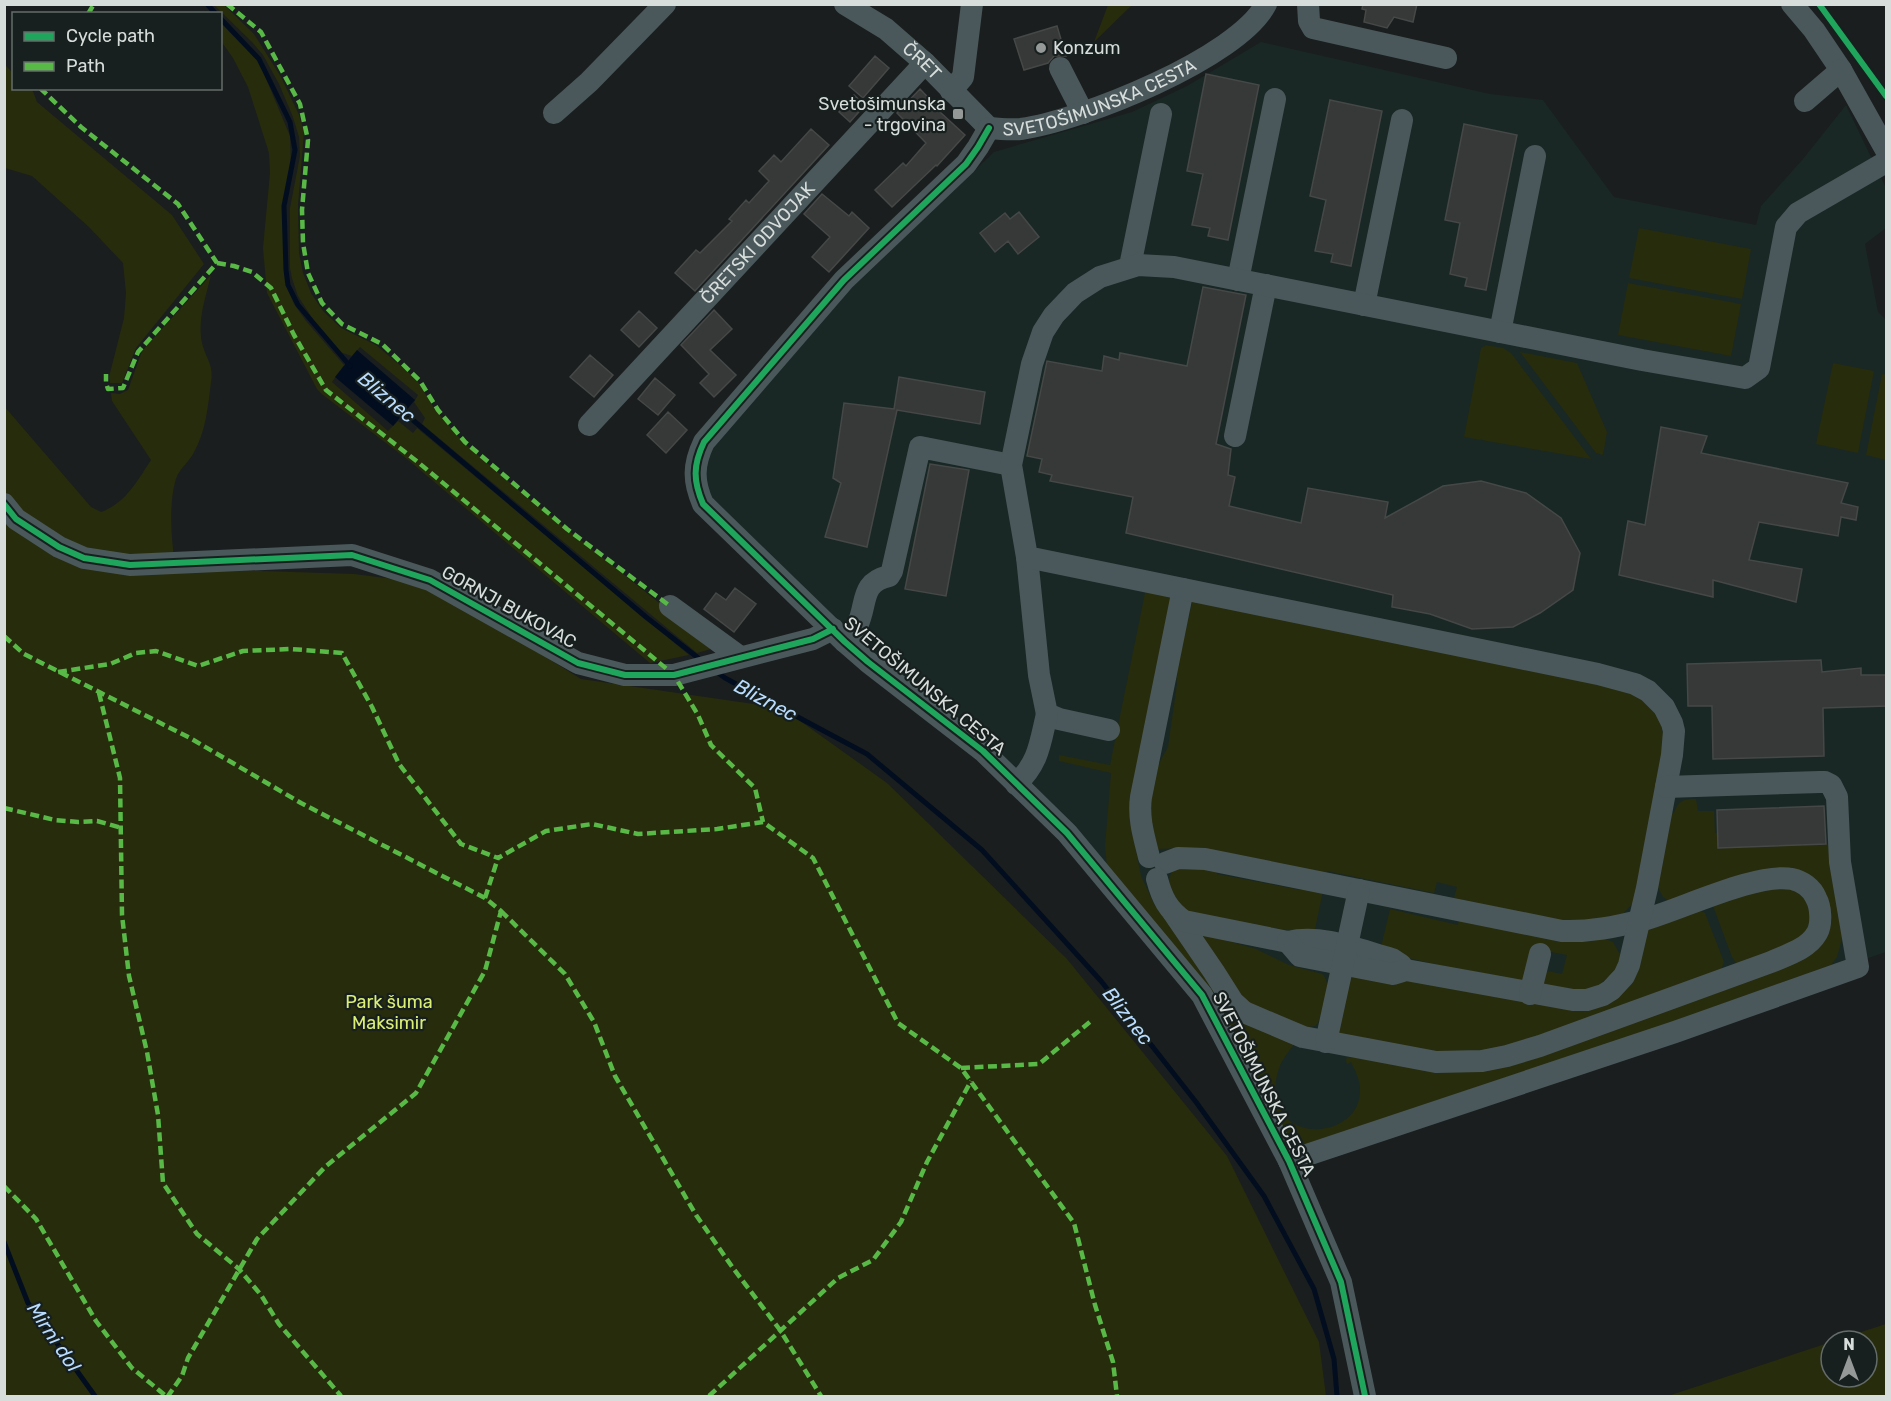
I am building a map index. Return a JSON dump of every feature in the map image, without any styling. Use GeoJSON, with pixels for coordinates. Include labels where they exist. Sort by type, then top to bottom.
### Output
{"type":"FeatureCollection","features":[{"type":"Feature","properties":{"kind":"street"},"geometry":{"type":"LineString","coordinates":[[554,113],[590,82],[665,4]]}},
{"type":"Feature","properties":{"kind":"street","name":"ČRET"},"geometry":{"type":"LineString","coordinates":[[845,4],[886,29],[925,63],[989,128]]}},
{"type":"Feature","properties":{"kind":"street"},"geometry":{"type":"LineString","coordinates":[[951,91],[963,77],[972,4]]}},
{"type":"Feature","properties":{"kind":"street","name":"SVETOŠIMUNSKA CESTA"},"geometry":{"type":"LineString","coordinates":[[1266,4],[1261,15],[1246,31],[1224,47],[1136,93],[1083,113],[1022,129],[989,128],[966,164],[844,280],[704,442],[697,456],[694,472],[703,504],[839,636],[868,662],[983,751],[1067,833],[1202,995],[1289,1161],[1341,1282],[1365,1396]]}},
{"type":"Feature","properties":{"kind":"street"},"geometry":{"type":"LineString","coordinates":[[1308,4],[1309,21],[1313,28],[1446,58]]}},
{"type":"Feature","properties":{"kind":"street"},"geometry":{"type":"LineString","coordinates":[[1792,4],[1814,30],[1841,70],[1887,150]]}},
{"type":"Feature","properties":{"kind":"street","name":"ČRETSKI ODVOJAK"},"geometry":{"type":"LineString","coordinates":[[590,425],[925,63]]}},
{"type":"Feature","properties":{"kind":"street"},"geometry":{"type":"LineString","coordinates":[[1060,68],[1083,113]]}},
{"type":"Feature","properties":{"kind":"street"},"geometry":{"type":"LineString","coordinates":[[1805,102],[1841,70]]}},
{"type":"Feature","properties":{"kind":"street"},"geometry":{"type":"LineString","coordinates":[[1238,280],[1275,99]]}},
{"type":"Feature","properties":{"kind":"street"},"geometry":{"type":"LineString","coordinates":[[1130,266],[1161,114]]}},
{"type":"Feature","properties":{"kind":"street"},"geometry":{"type":"LineString","coordinates":[[1364,305],[1402,120]]}},
{"type":"Feature","properties":{"kind":"street"},"geometry":{"type":"LineString","coordinates":[[1500,332],[1535,156]]}},
{"type":"Feature","properties":{"kind":"street"},"geometry":{"type":"LineString","coordinates":[[1016,784],[1032,768],[1047,714],[1036,654],[1027,557],[1011,465],[1039,340],[1059,308],[1081,288],[1100,277],[1130,266],[1164,266],[1653,363],[1745,378],[1758,368],[1785,227],[1798,213],[1887,162]]}},
{"type":"Feature","properties":{"kind":"street"},"geometry":{"type":"LineString","coordinates":[[1235,436],[1266,285]]}},
{"type":"Feature","properties":{"kind":"street"},"geometry":{"type":"LineString","coordinates":[[839,636],[857,627],[869,586],[880,578],[889,576],[892,571],[920,447],[1011,465]]}},
{"type":"Feature","properties":{"kind":"street","name":"GORNJI BUKOVAC"},"geometry":{"type":"LineString","coordinates":[[4,504],[16,519],[59,547],[84,558],[130,565],[352,555],[430,580],[578,663],[625,675],[674,675],[813,639],[839,636]]}},
{"type":"Feature","properties":{"kind":"street"},"geometry":{"type":"LineString","coordinates":[[1027,557],[1587,671],[1635,684],[1648,691],[1658,699],[1672,723],[1673,748],[1640,920],[1629,965],[1624,976],[1611,990],[1596,997],[1573,1000],[1406,970],[1393,974],[1304,939],[1288,942],[1184,921],[1173,912]]}},
{"type":"Feature","properties":{"kind":"street"},"geometry":{"type":"LineString","coordinates":[[1157,866],[1179,858],[1205,859],[1562,931],[1598,930],[1640,920],[1758,881],[1776,878],[1791,879],[1810,888],[1816,898],[1820,918],[1818,931],[1812,940],[1798,950],[1733,976],[1507,1056],[1473,1062],[1436,1062],[1303,1037],[1244,1012],[1233,1002],[1215,972],[1162,897],[1157,866],[1142,831],[1141,797],[1183,590]]}},
{"type":"Feature","properties":{"kind":"street"},"geometry":{"type":"LineString","coordinates":[[670,606],[733,659]]}},
{"type":"Feature","properties":{"kind":"street"},"geometry":{"type":"LineString","coordinates":[[1047,714],[1059,719],[1109,730]]}},
{"type":"Feature","properties":{"kind":"street"},"geometry":{"type":"LineString","coordinates":[[1289,1161],[1675,1032],[1858,967],[1840,862],[1837,797],[1831,785],[1820,782],[1666,787]]}},
{"type":"Feature","properties":{"kind":"street"},"geometry":{"type":"LineString","coordinates":[[1326,1042],[1359,890]]}},
{"type":"Feature","properties":{"kind":"street"},"geometry":{"type":"LineString","coordinates":[[1530,994],[1540,954]]}},
{"type":"Feature","properties":{"kind":"shaded area"},"geometry":{"type":"Polygon","coordinates":[[[1261,42],[1490,94],[1543,100],[1614,197],[1756,225],[1761,206],[1803,159],[1846,105],[1886,188],[1886,228],[1865,244],[1878,312],[1886,320],[1886,952],[1524,1077],[1292,1152],[1205,988],[1042,801],[820,610],[707,499],[700,479],[708,448],[816,322],[994,152],[1132,112],[1187,86],[1261,42]]]}},
{"type":"Feature","properties":{"kind":"green space"},"geometry":{"type":"Polygon","coordinates":[[[214,5],[224,5],[254,34],[281,77],[299,115],[304,132],[298,205],[299,253],[303,273],[311,293],[323,311],[341,328],[376,345],[408,372],[463,442],[516,488],[663,606],[718,647],[697,653],[422,424],[425,418],[414,402],[418,395],[360,347],[352,356],[340,352],[316,324],[298,296],[290,268],[290,208],[300,156],[299,137],[293,117],[263,55],[214,5]]]}},
{"type":"Feature","properties":{"kind":"green space"},"geometry":{"type":"Polygon","coordinates":[[[1108,5],[1132,5],[1094,42],[1108,5]]]}},
{"type":"Feature","properties":{"kind":"green space"},"geometry":{"type":"Polygon","coordinates":[[[222,24],[259,62],[290,136],[291,168],[282,205],[285,283],[294,304],[306,321],[344,365],[332,382],[388,431],[398,421],[413,433],[417,428],[689,655],[650,663],[407,459],[317,389],[267,293],[263,248],[270,173],[269,153],[248,87],[222,42],[222,24]]]}},
{"type":"Feature","properties":{"kind":"green space"},"geometry":{"type":"Polygon","coordinates":[[[5,65],[12,72],[12,90],[32,90],[37,102],[172,215],[204,264],[136,348],[122,383],[110,383],[109,377],[124,318],[126,293],[123,263],[89,227],[32,176],[5,168],[5,65]]]}},
{"type":"Feature","properties":{"kind":"green space"},"geometry":{"type":"Polygon","coordinates":[[[1639,228],[1751,249],[1742,299],[1629,278],[1639,228]]]}},
{"type":"Feature","properties":{"kind":"green space","name":"Park šuma Maksimir"},"geometry":{"type":"Polygon","coordinates":[[[211,275],[203,309],[201,335],[211,371],[211,382],[201,437],[193,454],[177,476],[174,486],[171,522],[176,568],[354,574],[426,583],[581,679],[782,708],[887,783],[1067,959],[1227,1156],[1319,1342],[1326,1396],[5,1396],[4,406],[91,507],[101,512],[110,508],[136,483],[151,460],[112,401],[111,393],[120,394],[128,390],[142,351],[211,275]]]}},
{"type":"Feature","properties":{"kind":"green space"},"geometry":{"type":"Polygon","coordinates":[[[1628,283],[1741,304],[1731,356],[1618,335],[1628,283]]]}},
{"type":"Feature","properties":{"kind":"green space"},"geometry":{"type":"Polygon","coordinates":[[[1486,345],[1503,348],[1511,353],[1591,459],[1464,437],[1481,348],[1486,345]]]}},
{"type":"Feature","properties":{"kind":"green space"},"geometry":{"type":"Polygon","coordinates":[[[1520,352],[1577,363],[1607,432],[1603,455],[1596,453],[1520,352]]]}},
{"type":"Feature","properties":{"kind":"green space"},"geometry":{"type":"Polygon","coordinates":[[[1833,363],[1874,371],[1858,453],[1816,444],[1833,363]]]}},
{"type":"Feature","properties":{"kind":"green space"},"geometry":{"type":"Polygon","coordinates":[[[1882,374],[1886,375],[1886,460],[1866,455],[1882,374]]]}},
{"type":"Feature","properties":{"kind":"green space"},"geometry":{"type":"Polygon","coordinates":[[[1146,588],[1177,595],[1132,831],[1141,876],[1154,904],[1214,982],[1295,1043],[1281,1063],[1276,1084],[1276,1094],[1281,1111],[1291,1122],[1305,1128],[1320,1129],[1335,1125],[1348,1117],[1357,1105],[1360,1089],[1351,1062],[1347,1064],[1347,1057],[1435,1067],[1803,957],[1819,886],[1668,900],[1663,897],[1657,885],[1669,813],[1674,813],[1679,803],[1684,800],[1696,799],[1698,811],[1714,811],[1715,833],[1718,833],[1719,848],[1828,844],[1843,935],[1837,957],[1831,965],[1296,1157],[1107,867],[1105,846],[1111,773],[1059,761],[1059,755],[1110,765],[1146,588]]]}},
{"type":"Feature","properties":{"kind":"green space"},"geometry":{"type":"Polygon","coordinates":[[[1193,599],[1633,691],[1656,714],[1662,727],[1664,745],[1634,902],[1621,916],[1571,925],[1454,898],[1457,887],[1437,882],[1434,893],[1327,871],[1325,876],[1179,848],[1158,849],[1151,838],[1151,778],[1168,747],[1177,684],[1176,671],[1193,599]]]}},
{"type":"Feature","properties":{"kind":"green space"},"geometry":{"type":"Polygon","coordinates":[[[1173,867],[1215,868],[1217,874],[1301,890],[1308,888],[1323,891],[1314,934],[1198,917],[1181,907],[1168,883],[1173,867]]]}},
{"type":"Feature","properties":{"kind":"green space"},"geometry":{"type":"Polygon","coordinates":[[[1780,884],[1791,885],[1813,907],[1805,939],[1736,963],[1713,906],[1780,884]]]}},
{"type":"Feature","properties":{"kind":"green space"},"geometry":{"type":"Polygon","coordinates":[[[1390,909],[1458,925],[1459,919],[1603,938],[1613,942],[1621,956],[1614,973],[1592,990],[1543,988],[1543,970],[1562,974],[1567,955],[1535,949],[1523,986],[1405,957],[1381,947],[1390,909]]]}},
{"type":"Feature","properties":{"kind":"green space"},"geometry":{"type":"Polygon","coordinates":[[[1698,910],[1705,913],[1724,962],[1720,973],[1520,1045],[1487,1051],[1444,1053],[1338,1034],[1349,976],[1414,978],[1596,1007],[1645,929],[1698,910]]]}},
{"type":"Feature","properties":{"kind":"green space"},"geometry":{"type":"Polygon","coordinates":[[[1204,934],[1256,949],[1289,965],[1322,974],[1327,990],[1318,1023],[1307,1027],[1252,1009],[1201,941],[1204,934]]]}},
{"type":"Feature","properties":{"kind":"green space"},"geometry":{"type":"Polygon","coordinates":[[[1886,1324],[1886,1396],[1668,1396],[1819,1346],[1819,1389],[1879,1389],[1879,1329],[1870,1329],[1886,1324]]]}},
{"type":"Feature","properties":{"kind":"water"},"geometry":{"type":"Polygon","coordinates":[[[357,350],[415,400],[393,426],[335,377],[357,350]]]}},
{"type":"Feature","properties":{"kind":"building"},"geometry":{"type":"Polygon","coordinates":[[[1363,4],[1417,4],[1413,22],[1394,17],[1387,28],[1364,22],[1366,10],[1362,9],[1363,4]]]}},
{"type":"Feature","properties":{"kind":"building","name":"Konzum"},"geometry":{"type":"Polygon","coordinates":[[[1057,26],[1066,56],[1054,56],[1048,63],[1024,70],[1014,39],[1057,26]]]}},
{"type":"Feature","properties":{"kind":"building"},"geometry":{"type":"Polygon","coordinates":[[[875,56],[889,68],[863,98],[849,86],[875,56]]]}},
{"type":"Feature","properties":{"kind":"building"},"geometry":{"type":"Polygon","coordinates":[[[1206,74],[1259,85],[1228,240],[1208,236],[1210,228],[1192,225],[1203,174],[1187,171],[1206,74]]]}},
{"type":"Feature","properties":{"kind":"building"},"geometry":{"type":"Polygon","coordinates":[[[920,89],[965,135],[937,166],[892,207],[875,190],[903,163],[906,166],[926,143],[897,113],[920,89]]]}},
{"type":"Feature","properties":{"kind":"building"},"geometry":{"type":"Polygon","coordinates":[[[854,95],[865,105],[850,122],[839,112],[854,95]]]}},
{"type":"Feature","properties":{"kind":"building"},"geometry":{"type":"Polygon","coordinates":[[[1330,100],[1382,111],[1351,266],[1331,262],[1333,254],[1315,251],[1326,200],[1310,196],[1330,100]]]}},
{"type":"Feature","properties":{"kind":"building"},"geometry":{"type":"Polygon","coordinates":[[[1464,124],[1517,135],[1486,290],[1465,286],[1467,278],[1450,274],[1460,223],[1445,220],[1464,124]]]}},
{"type":"Feature","properties":{"kind":"building"},"geometry":{"type":"Polygon","coordinates":[[[811,129],[829,145],[695,291],[675,273],[696,250],[700,253],[732,221],[729,219],[746,200],[749,203],[769,181],[759,171],[774,155],[781,162],[811,129]]]}},
{"type":"Feature","properties":{"kind":"building"},"geometry":{"type":"Polygon","coordinates":[[[822,194],[849,216],[852,212],[869,228],[829,272],[812,257],[830,237],[804,214],[822,194]]]}},
{"type":"Feature","properties":{"kind":"building"},"geometry":{"type":"Polygon","coordinates":[[[1019,212],[1039,237],[1018,254],[1008,241],[995,252],[980,233],[1005,213],[1010,219],[1019,212]]]}},
{"type":"Feature","properties":{"kind":"building"},"geometry":{"type":"Polygon","coordinates":[[[1203,287],[1246,295],[1216,444],[1231,449],[1228,475],[1235,477],[1229,506],[1301,523],[1308,488],[1388,502],[1385,518],[1443,486],[1481,481],[1526,493],[1561,518],[1580,553],[1573,590],[1540,613],[1513,627],[1472,629],[1430,614],[1392,607],[1393,595],[1126,533],[1133,497],[1050,481],[1052,475],[1039,472],[1042,459],[1027,456],[1047,361],[1102,371],[1104,356],[1119,360],[1120,353],[1187,366],[1203,287]]]}},
{"type":"Feature","properties":{"kind":"building"},"geometry":{"type":"Polygon","coordinates":[[[714,310],[732,329],[710,350],[736,375],[714,397],[700,383],[709,374],[681,345],[714,310]]]}},
{"type":"Feature","properties":{"kind":"building"},"geometry":{"type":"Polygon","coordinates":[[[639,311],[657,328],[639,347],[621,330],[639,311]]]}},
{"type":"Feature","properties":{"kind":"building"},"geometry":{"type":"Polygon","coordinates":[[[590,355],[613,375],[594,397],[570,377],[590,355]]]}},
{"type":"Feature","properties":{"kind":"building"},"geometry":{"type":"Polygon","coordinates":[[[899,377],[985,392],[980,424],[897,410],[867,547],[825,537],[841,483],[833,478],[844,403],[894,409],[899,377]]]}},
{"type":"Feature","properties":{"kind":"building"},"geometry":{"type":"Polygon","coordinates":[[[655,378],[675,395],[658,415],[638,399],[655,378]]]}},
{"type":"Feature","properties":{"kind":"building"},"geometry":{"type":"Polygon","coordinates":[[[668,412],[687,430],[666,453],[647,435],[668,412]]]}},
{"type":"Feature","properties":{"kind":"building"},"geometry":{"type":"Polygon","coordinates":[[[1661,427],[1707,436],[1701,453],[1848,483],[1841,503],[1858,507],[1856,520],[1841,517],[1838,536],[1759,522],[1749,560],[1802,569],[1796,602],[1713,580],[1713,597],[1619,575],[1628,521],[1645,525],[1661,427]]]}},
{"type":"Feature","properties":{"kind":"building"},"geometry":{"type":"Polygon","coordinates":[[[930,464],[969,470],[946,596],[905,589],[930,464]]]}},
{"type":"Feature","properties":{"kind":"building"},"geometry":{"type":"Polygon","coordinates":[[[735,588],[756,604],[734,632],[704,609],[716,593],[726,600],[735,588]]]}},
{"type":"Feature","properties":{"kind":"building"},"geometry":{"type":"Polygon","coordinates":[[[1821,660],[1822,672],[1861,668],[1861,675],[1887,675],[1887,706],[1823,708],[1824,756],[1713,759],[1712,706],[1688,706],[1687,664],[1821,660]]]}},
{"type":"Feature","properties":{"kind":"building"},"geometry":{"type":"Polygon","coordinates":[[[1824,806],[1826,844],[1718,848],[1717,810],[1824,806]]]}},
{"type":"Feature","properties":{"kind":"waterway","name":"Bliznec"},"geometry":{"type":"LineString","coordinates":[[207,4],[214,12]]}},
{"type":"Feature","properties":{"kind":"waterway","name":"Bliznec"},"geometry":{"type":"LineString","coordinates":[[222,20],[259,59],[290,122],[295,150],[284,206],[288,285],[298,305],[350,366]]}},
{"type":"Feature","properties":{"kind":"waterway","name":"Bliznec"},"geometry":{"type":"LineString","coordinates":[[401,410],[646,617],[702,661]]}},
{"type":"Feature","properties":{"kind":"waterway","name":"Bliznec"},"geometry":{"type":"LineString","coordinates":[[717,672],[867,754],[982,850],[1101,981],[1196,1102],[1264,1196],[1314,1289],[1334,1359],[1337,1396]]}},
{"type":"Feature","properties":{"kind":"waterway","name":"Mirni dol"},"geometry":{"type":"LineString","coordinates":[[4,1242],[28,1303],[95,1396]]}},
{"type":"Feature","properties":{"kind":"marked path"},"geometry":{"type":"LineString","coordinates":[[89,12],[94,4]]}},
{"type":"Feature","properties":{"kind":"marked path"},"geometry":{"type":"LineString","coordinates":[[227,4],[261,32],[300,104],[308,140],[302,210],[303,243],[308,273],[322,303],[342,324],[382,344],[420,381],[438,410],[465,442],[567,529],[670,606]]}},
{"type":"Feature","properties":{"kind":"marked path"},"geometry":{"type":"LineString","coordinates":[[42,90],[81,127],[178,204],[217,263],[138,352],[123,388],[108,389],[106,374]]}},
{"type":"Feature","properties":{"kind":"marked path"},"geometry":{"type":"LineString","coordinates":[[217,263],[252,272],[271,288],[294,335],[326,390],[419,463],[674,675],[698,715],[711,745],[755,788],[763,822]]}},
{"type":"Feature","properties":{"kind":"marked path"},"geometry":{"type":"LineString","coordinates":[[4,636],[24,654],[190,738],[301,803],[485,898],[501,911],[485,971],[416,1093],[325,1167],[257,1239],[188,1358],[182,1376],[168,1396]]}},
{"type":"Feature","properties":{"kind":"marked path"},"geometry":{"type":"LineString","coordinates":[[58,672],[110,664],[136,653],[156,651],[198,666],[243,651],[291,649],[342,653],[372,707],[399,764],[461,844],[498,858],[546,831],[592,824],[638,834],[717,829],[763,822],[813,858],[898,1023],[961,1068],[1074,1223],[1095,1305],[1113,1362],[1117,1396]]}},
{"type":"Feature","properties":{"kind":"marked path"},"geometry":{"type":"LineString","coordinates":[[99,693],[120,778],[122,915],[129,976],[147,1052],[158,1115],[163,1183],[197,1234],[239,1269],[261,1295],[279,1324],[341,1396]]}},
{"type":"Feature","properties":{"kind":"marked path"},"geometry":{"type":"LineString","coordinates":[[4,808],[55,820],[97,821],[122,828]]}},
{"type":"Feature","properties":{"kind":"marked path"},"geometry":{"type":"LineString","coordinates":[[485,898],[498,858]]}},
{"type":"Feature","properties":{"kind":"marked path"},"geometry":{"type":"LineString","coordinates":[[501,911],[565,974],[594,1022],[615,1076],[696,1215],[780,1330],[821,1396]]}},
{"type":"Feature","properties":{"kind":"marked path"},"geometry":{"type":"LineString","coordinates":[[961,1068],[1039,1064],[1091,1021]]}},
{"type":"Feature","properties":{"kind":"marked path"},"geometry":{"type":"LineString","coordinates":[[709,1396],[838,1278],[873,1260],[901,1222],[927,1162],[971,1081]]}},
{"type":"Feature","properties":{"kind":"marked path"},"geometry":{"type":"LineString","coordinates":[[4,1186],[36,1219],[96,1321],[132,1368],[166,1396]]}},
{"type":"Feature","properties":{"kind":"cycle path"},"geometry":{"type":"LineString","coordinates":[[1819,4],[1886,96]]}},
{"type":"Feature","properties":{"kind":"cycle path"},"geometry":{"type":"LineString","coordinates":[[989,128],[966,164],[844,280],[704,442],[696,466],[697,488],[703,504],[845,642],[983,751],[1067,833],[1202,995],[1289,1161],[1341,1282],[1365,1396]]}},
{"type":"Feature","properties":{"kind":"cycle path"},"geometry":{"type":"LineString","coordinates":[[4,504],[16,519],[59,547],[84,558],[130,565],[352,555],[430,580],[578,663],[625,675],[674,675],[813,639],[833,629]]}},
{"type":"Feature","properties":{"kind":"place","name":"Konzum"},"geometry":{"type":"Point","coordinates":[1041,48]}},
{"type":"Feature","properties":{"kind":"place","name":"Svetošimunska - trgovina"},"geometry":{"type":"Point","coordinates":[958,114]}}]}
